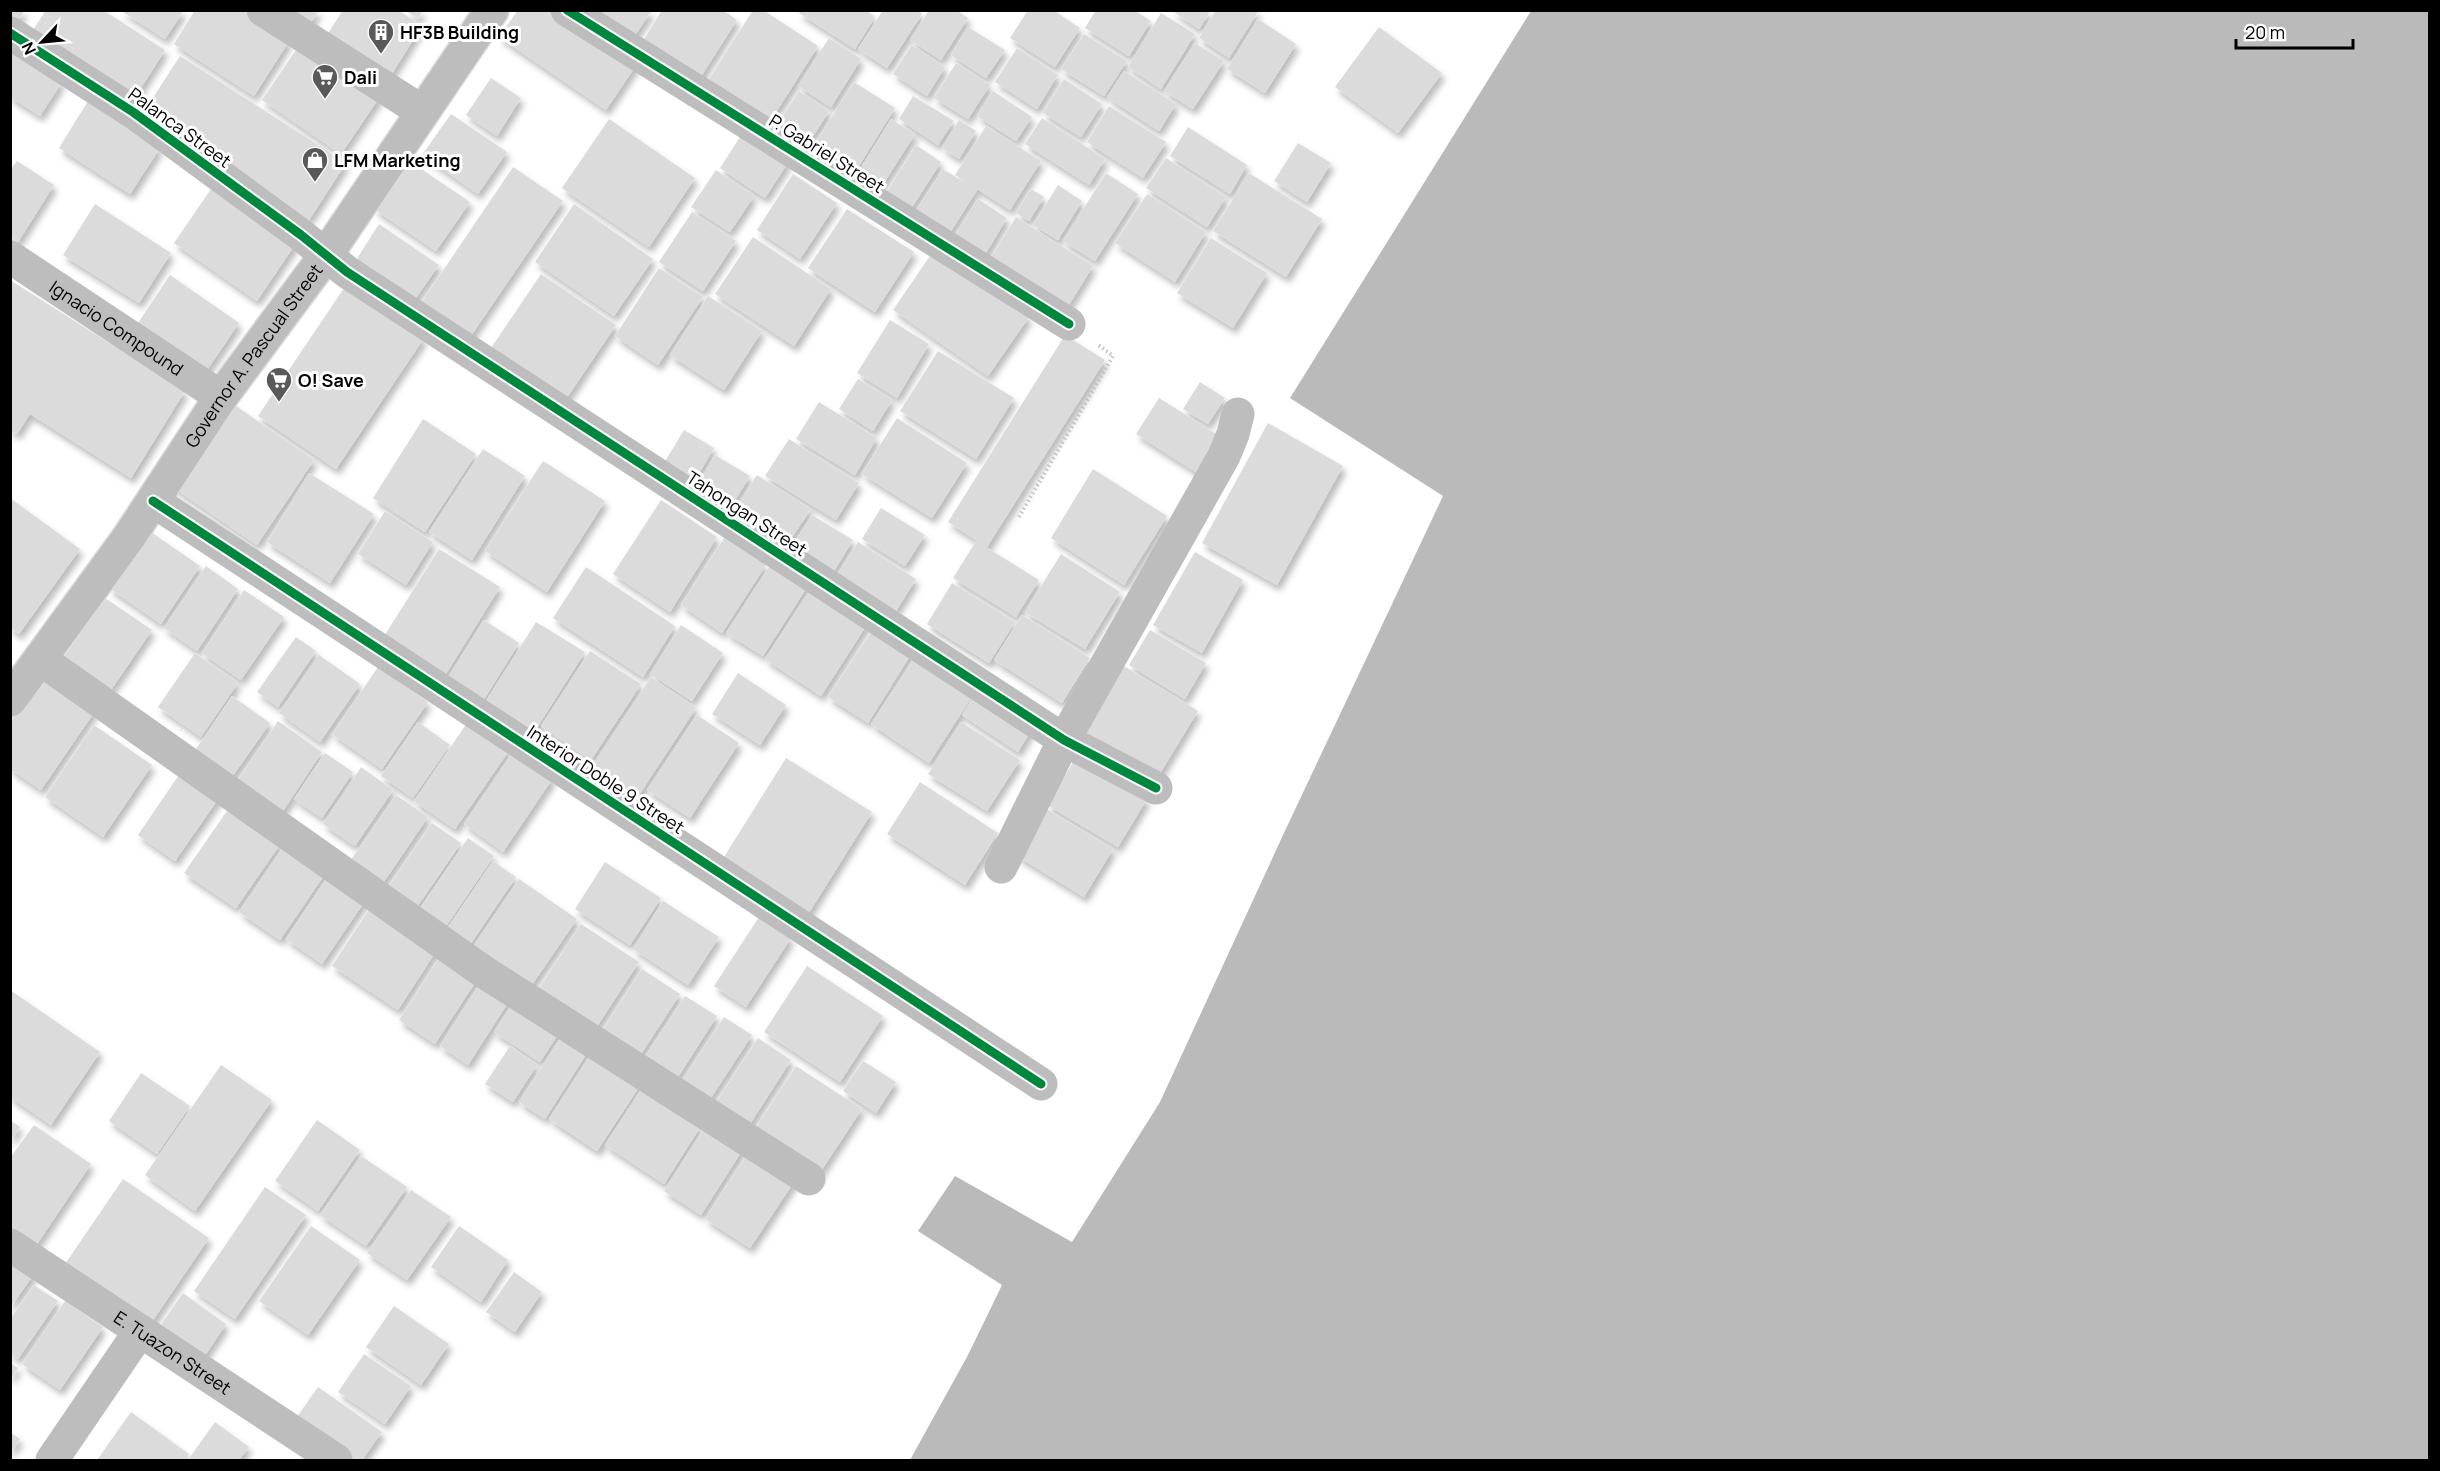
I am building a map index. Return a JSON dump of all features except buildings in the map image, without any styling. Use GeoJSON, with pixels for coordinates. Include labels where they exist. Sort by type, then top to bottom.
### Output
{"type":"FeatureCollection","features":[{"type":"Feature","properties":{"kind":"street"},"geometry":{"type":"LineString","coordinates":[[263,10],[423,112]]}},
{"type":"Feature","properties":{"kind":"street","name":"Governor A. Pascual Street"},"geometry":{"type":"LineString","coordinates":[[10,700],[153,501],[221,397],[326,255],[492,10]]}},
{"type":"Feature","properties":{"kind":"street","name":"P. Gabriel Street"},"geometry":{"type":"LineString","coordinates":[[567,10],[1070,324]]}},
{"type":"Feature","properties":{"kind":"street","name":"Palanca Street"},"geometry":{"type":"LineString","coordinates":[[10,33],[133,112],[326,255]]}},
{"type":"Feature","properties":{"kind":"street","name":"Tahongan Street"},"geometry":{"type":"LineString","coordinates":[[326,255],[357,278],[1064,740],[1156,788]]}},
{"type":"Feature","properties":{"kind":"street","name":"Ignacio Compound"},"geometry":{"type":"LineString","coordinates":[[10,257],[221,397]]}},
{"type":"Feature","properties":{"kind":"street"},"geometry":{"type":"LineString","coordinates":[[1001,867],[1064,740],[1224,456],[1233,435],[1238,414]]}},
{"type":"Feature","properties":{"kind":"street","name":"Interior Doble 9 Street"},"geometry":{"type":"LineString","coordinates":[[153,501],[1041,1084]]}},
{"type":"Feature","properties":{"kind":"street"},"geometry":{"type":"LineString","coordinates":[[40,659],[484,972],[809,1179]]}},
{"type":"Feature","properties":{"kind":"street","name":"E. Tuazon Street"},"geometry":{"type":"LineString","coordinates":[[10,1245],[336,1461]]}},
{"type":"Feature","properties":{"kind":"street"},"geometry":{"type":"LineString","coordinates":[[52,1461],[140,1330]]}},
{"type":"Feature","properties":{"kind":"path"},"geometry":{"type":"LineString","coordinates":[[1019,518],[1113,356],[1070,324]]}},
{"type":"Feature","properties":{"kind":"shaded area"},"geometry":{"type":"Polygon","coordinates":[[[1531,11],[2429,11],[2429,1460],[910,1460],[968,1355],[1002,1285],[918,1231],[955,1176],[1072,1242],[1160,1102],[1443,496],[1290,398],[1531,11]]]}},
{"type":"Feature","properties":{"kind":"cycle path"},"geometry":{"type":"LineString","coordinates":[[567,10],[1069,324]]}},
{"type":"Feature","properties":{"kind":"cycle path"},"geometry":{"type":"LineString","coordinates":[[10,33],[133,112],[301,235],[347,272],[1064,740],[1156,788]]}},
{"type":"Feature","properties":{"kind":"cycle path"},"geometry":{"type":"LineString","coordinates":[[153,501],[1041,1084]]}},
{"type":"Feature","properties":{"kind":"place","name":"HF3B Building"},"geometry":{"type":"Point","coordinates":[381,55]}},
{"type":"Feature","properties":{"kind":"place","name":"Dali"},"geometry":{"type":"Point","coordinates":[325,100]}},
{"type":"Feature","properties":{"kind":"place","name":"LFM Marketing"},"geometry":{"type":"Point","coordinates":[315,183]}},
{"type":"Feature","properties":{"kind":"place","name":"O! Save"},"geometry":{"type":"Point","coordinates":[279,403]}}]}
